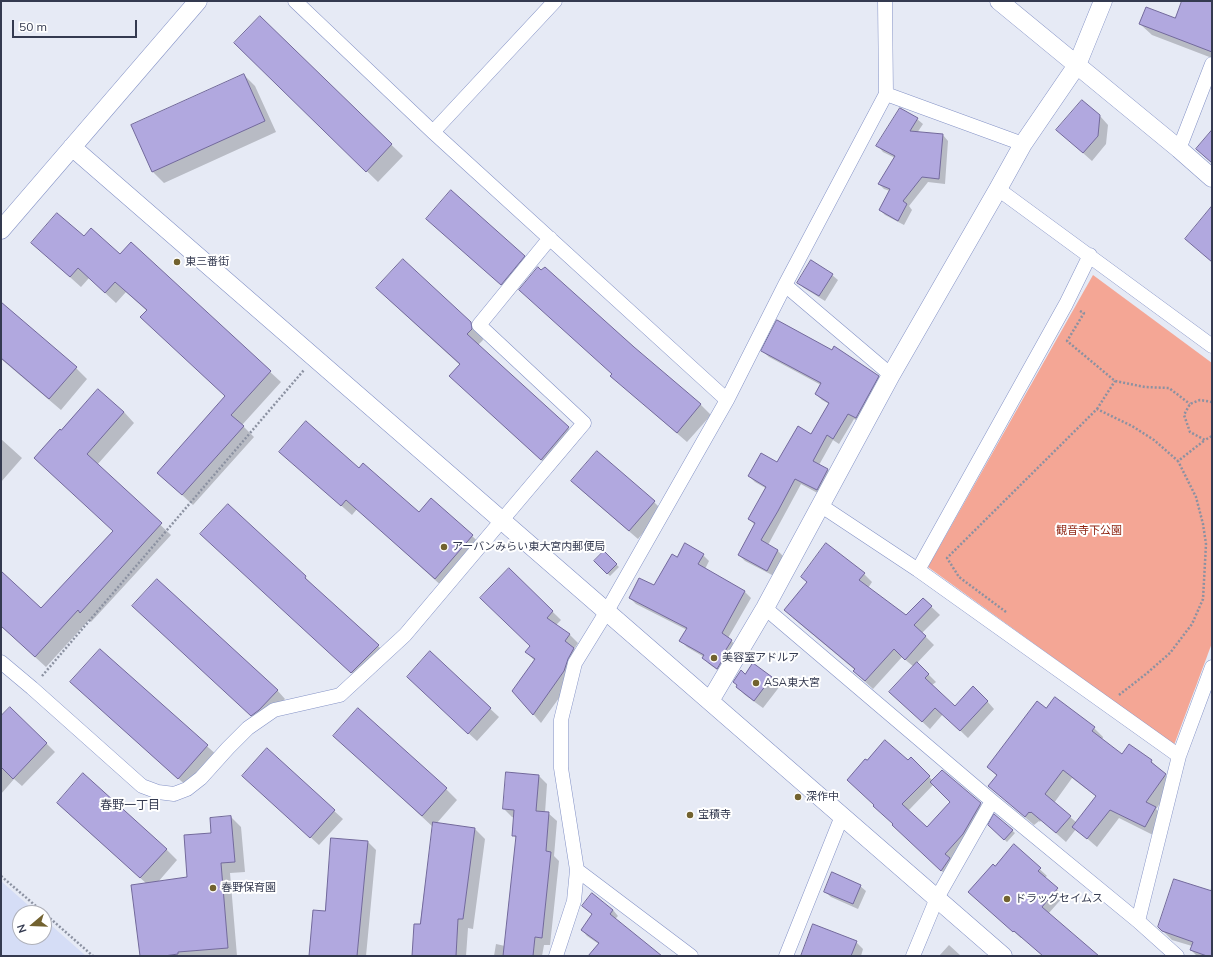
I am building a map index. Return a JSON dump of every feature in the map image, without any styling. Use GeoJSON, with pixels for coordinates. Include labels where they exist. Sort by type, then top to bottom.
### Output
{"type":"FeatureCollection","features":[{"type":"Feature","properties":{"kind":"street"},"geometry":{"type":"LineString","coordinates":[[1,230],[198,1]]}},
{"type":"Feature","properties":{"kind":"street"},"geometry":{"type":"LineString","coordinates":[[295,1],[433,132],[727,400]]}},
{"type":"Feature","properties":{"kind":"street"},"geometry":{"type":"LineString","coordinates":[[433,132],[556,1]]}},
{"type":"Feature","properties":{"kind":"street"},"geometry":{"type":"LineString","coordinates":[[556,956],[574,901],[577,870],[561,768],[561,720],[575,663],[607,612],[727,400],[785,285],[886,94],[885,1]]}},
{"type":"Feature","properties":{"kind":"street"},"geometry":{"type":"LineString","coordinates":[[999,1],[1179,149],[1212,178]]}},
{"type":"Feature","properties":{"kind":"street"},"geometry":{"type":"LineString","coordinates":[[710,701],[765,608],[891,375],[1023,144],[1077,65],[1103,1]]}},
{"type":"Feature","properties":{"kind":"street"},"geometry":{"type":"LineString","coordinates":[[1179,149],[1212,64]]}},
{"type":"Feature","properties":{"kind":"street"},"geometry":{"type":"LineString","coordinates":[[886,94],[1023,144]]}},
{"type":"Feature","properties":{"kind":"street"},"geometry":{"type":"LineString","coordinates":[[72,147],[1003,956]]}},
{"type":"Feature","properties":{"kind":"street"},"geometry":{"type":"LineString","coordinates":[[998,189],[1090,255],[1212,346]]}},
{"type":"Feature","properties":{"kind":"street"},"geometry":{"type":"LineString","coordinates":[[1,662],[142,786],[158,792],[174,794],[187,788],[201,778],[248,728],[274,710],[340,695],[405,635],[501,519],[584,423],[479,325],[550,238]]}},
{"type":"Feature","properties":{"kind":"street"},"geometry":{"type":"LineString","coordinates":[[918,570],[1066,304],[1090,255]]}},
{"type":"Feature","properties":{"kind":"street"},"geometry":{"type":"LineString","coordinates":[[785,285],[891,375]]}},
{"type":"Feature","properties":{"kind":"street"},"geometry":{"type":"LineString","coordinates":[[820,505],[918,570],[1180,756]]}},
{"type":"Feature","properties":{"kind":"street"},"geometry":{"type":"LineString","coordinates":[[765,608],[1138,921],[1177,956]]}},
{"type":"Feature","properties":{"kind":"street"},"geometry":{"type":"LineString","coordinates":[[1138,921],[1180,756],[1212,667]]}},
{"type":"Feature","properties":{"kind":"street"},"geometry":{"type":"LineString","coordinates":[[913,956],[936,898],[992,800]]}},
{"type":"Feature","properties":{"kind":"street"},"geometry":{"type":"LineString","coordinates":[[786,956],[842,816]]}},
{"type":"Feature","properties":{"kind":"street"},"geometry":{"type":"LineString","coordinates":[[577,870],[691,956]]}},
{"type":"Feature","properties":{"kind":"path"},"geometry":{"type":"LineString","coordinates":[[1066,304],[1084,313],[1067,341],[1115,381],[1145,387],[1169,388],[1190,404]]}},
{"type":"Feature","properties":{"kind":"path"},"geometry":{"type":"LineString","coordinates":[[32,688],[314,357]]}},
{"type":"Feature","properties":{"kind":"path"},"geometry":{"type":"LineString","coordinates":[[1010,615],[959,577],[947,558],[1097,409],[1115,381]]}},
{"type":"Feature","properties":{"kind":"path"},"geometry":{"type":"LineString","coordinates":[[1205,440],[1190,432],[1184,415],[1190,404],[1200,400],[1212,402]]}},
{"type":"Feature","properties":{"kind":"path"},"geometry":{"type":"LineString","coordinates":[[1097,409],[1132,426],[1154,440],[1178,461],[1196,497],[1203,524],[1206,544],[1203,599],[1192,624],[1170,653],[1118,696]]}},
{"type":"Feature","properties":{"kind":"path"},"geometry":{"type":"LineString","coordinates":[[1178,461],[1212,436]]}},
{"type":"Feature","properties":{"kind":"path"},"geometry":{"type":"LineString","coordinates":[[1,876],[35,905]]}},
{"type":"Feature","properties":{"kind":"path"},"geometry":{"type":"LineString","coordinates":[[52,920],[93,956]]}},
{"type":"Feature","properties":{"kind":"shaded area"},"geometry":{"type":"Polygon","coordinates":[[[1,881],[28,905],[12,905],[12,945],[52,945],[52,926],[86,956],[1,956],[1,881]]]}},
{"type":"Feature","properties":{"kind":"green space","name":"観音寺下公園"},"geometry":{"type":"Polygon","coordinates":[[[1093,275],[1212,363],[1212,643],[1174,745],[928,567],[1093,275]]]}},
{"type":"Feature","properties":{"kind":"building"},"geometry":{"type":"Polygon","coordinates":[[[1182,1],[1212,1],[1212,52],[1139,24],[1146,7],[1175,18],[1182,1]]]}},
{"type":"Feature","properties":{"kind":"building"},"geometry":{"type":"Polygon","coordinates":[[[260,16],[392,144],[366,172],[234,43],[260,16]]]}},
{"type":"Feature","properties":{"kind":"building"},"geometry":{"type":"Polygon","coordinates":[[[244,74],[265,121],[152,172],[131,125],[244,74]]]}},
{"type":"Feature","properties":{"kind":"building"},"geometry":{"type":"Polygon","coordinates":[[[1082,100],[1100,115],[1098,136],[1083,153],[1056,130],[1082,100]]]}},
{"type":"Feature","properties":{"kind":"building"},"geometry":{"type":"Polygon","coordinates":[[[900,108],[918,118],[910,131],[943,134],[939,179],[922,177],[903,201],[907,204],[898,221],[879,210],[890,189],[878,184],[895,156],[876,146],[900,108]]]}},
{"type":"Feature","properties":{"kind":"building"},"geometry":{"type":"Polygon","coordinates":[[[1212,130],[1212,163],[1196,149],[1212,130]]]}},
{"type":"Feature","properties":{"kind":"building"},"geometry":{"type":"Polygon","coordinates":[[[451,190],[525,256],[501,285],[426,219],[451,190]]]}},
{"type":"Feature","properties":{"kind":"building"},"geometry":{"type":"Polygon","coordinates":[[[1212,206],[1212,262],[1185,239],[1212,206]]]}},
{"type":"Feature","properties":{"kind":"building"},"geometry":{"type":"Polygon","coordinates":[[[57,213],[84,236],[91,228],[120,254],[131,242],[271,371],[231,415],[244,426],[182,495],[157,473],[225,396],[140,317],[147,310],[115,282],[105,293],[78,268],[70,277],[31,243],[57,213]]]}},
{"type":"Feature","properties":{"kind":"building"},"geometry":{"type":"Polygon","coordinates":[[[403,259],[471,322],[472,329],[467,334],[569,427],[541,460],[449,376],[460,364],[376,288],[403,259]]]}},
{"type":"Feature","properties":{"kind":"building"},"geometry":{"type":"Polygon","coordinates":[[[811,260],[833,274],[819,296],[797,283],[811,260]]]}},
{"type":"Feature","properties":{"kind":"building"},"geometry":{"type":"Polygon","coordinates":[[[538,267],[541,270],[545,267],[634,347],[701,404],[677,433],[610,376],[612,374],[519,290],[538,267]]]}},
{"type":"Feature","properties":{"kind":"building"},"geometry":{"type":"Polygon","coordinates":[[[1,302],[77,367],[49,399],[1,358],[1,302]]]}},
{"type":"Feature","properties":{"kind":"building"},"geometry":{"type":"Polygon","coordinates":[[[777,320],[832,350],[834,346],[879,376],[856,418],[848,414],[833,439],[827,435],[813,461],[828,469],[817,490],[795,479],[761,540],[778,550],[767,571],[738,555],[755,523],[748,519],[766,487],[748,476],[761,453],[777,462],[798,426],[811,434],[829,403],[815,394],[821,383],[761,351],[777,320]]]}},
{"type":"Feature","properties":{"kind":"building"},"geometry":{"type":"Polygon","coordinates":[[[98,389],[124,412],[87,454],[162,523],[80,613],[78,610],[35,657],[1,626],[1,571],[41,608],[113,531],[34,458],[98,389]]]}},
{"type":"Feature","properties":{"kind":"building"},"geometry":{"type":"Polygon","coordinates":[[[306,421],[359,468],[363,463],[419,512],[431,498],[473,535],[435,579],[346,500],[341,506],[279,452],[306,421]]]}},
{"type":"Feature","properties":{"kind":"building"},"geometry":{"type":"Polygon","coordinates":[[[597,451],[655,501],[629,531],[571,481],[597,451]]]}},
{"type":"Feature","properties":{"kind":"building"},"geometry":{"type":"Polygon","coordinates":[[[228,504],[306,576],[305,578],[379,645],[351,673],[200,534],[228,504]]]}},
{"type":"Feature","properties":{"kind":"building"},"geometry":{"type":"Polygon","coordinates":[[[685,543],[704,554],[698,564],[745,591],[722,633],[732,640],[722,656],[724,657],[717,669],[702,658],[704,655],[679,641],[687,628],[629,598],[639,578],[654,585],[672,554],[677,557],[685,543]]]}},
{"type":"Feature","properties":{"kind":"building"},"geometry":{"type":"Polygon","coordinates":[[[826,543],[865,573],[859,580],[906,615],[923,598],[932,606],[914,625],[926,636],[905,660],[894,649],[865,681],[853,671],[855,669],[784,610],[807,582],[801,577],[826,543]]]}},
{"type":"Feature","properties":{"kind":"building"},"geometry":{"type":"Polygon","coordinates":[[[604,551],[617,564],[607,574],[594,561],[604,551]]]}},
{"type":"Feature","properties":{"kind":"building"},"geometry":{"type":"Polygon","coordinates":[[[509,568],[553,611],[547,618],[570,634],[565,641],[574,648],[564,671],[533,715],[512,691],[535,659],[525,652],[530,646],[480,598],[509,568]]]}},
{"type":"Feature","properties":{"kind":"building"},"geometry":{"type":"Polygon","coordinates":[[[157,579],[278,690],[259,710],[251,716],[132,606],[157,579]]]}},
{"type":"Feature","properties":{"kind":"building"},"geometry":{"type":"Polygon","coordinates":[[[100,649],[208,745],[178,779],[70,682],[100,649]]]}},
{"type":"Feature","properties":{"kind":"building"},"geometry":{"type":"Polygon","coordinates":[[[430,651],[491,708],[468,734],[407,677],[430,651]]]}},
{"type":"Feature","properties":{"kind":"building"},"geometry":{"type":"Polygon","coordinates":[[[917,662],[929,674],[925,678],[955,706],[973,686],[988,701],[960,731],[935,708],[922,722],[889,692],[917,662]]]}},
{"type":"Feature","properties":{"kind":"building"},"geometry":{"type":"Polygon","coordinates":[[[753,663],[772,677],[754,701],[736,687],[737,685],[733,682],[741,670],[745,674],[753,663]]]}},
{"type":"Feature","properties":{"kind":"building"},"geometry":{"type":"Polygon","coordinates":[[[1055,697],[1095,727],[1092,731],[1122,754],[1129,744],[1152,760],[1151,762],[1166,774],[1146,802],[1156,807],[1145,827],[1110,810],[1087,839],[1072,827],[1096,796],[1063,770],[1045,794],[1071,816],[1056,833],[1031,812],[1029,812],[1025,817],[988,786],[997,775],[987,767],[1037,701],[1046,708],[1055,697]]]}},
{"type":"Feature","properties":{"kind":"building"},"geometry":{"type":"Polygon","coordinates":[[[10,707],[47,743],[13,779],[1,767],[1,716],[10,707]]]}},
{"type":"Feature","properties":{"kind":"building"},"geometry":{"type":"Polygon","coordinates":[[[358,708],[447,788],[422,816],[333,736],[358,708]]]}},
{"type":"Feature","properties":{"kind":"building"},"geometry":{"type":"Polygon","coordinates":[[[885,740],[908,760],[911,757],[930,776],[902,804],[927,827],[950,802],[930,782],[942,770],[981,803],[963,834],[945,854],[950,858],[941,871],[847,780],[865,759],[867,760],[885,740]]]}},
{"type":"Feature","properties":{"kind":"building"},"geometry":{"type":"Polygon","coordinates":[[[267,748],[335,810],[310,838],[242,776],[267,748]]]}},
{"type":"Feature","properties":{"kind":"building"},"geometry":{"type":"Polygon","coordinates":[[[506,772],[539,775],[536,811],[549,812],[546,851],[551,852],[542,938],[535,937],[533,956],[503,956],[516,836],[512,836],[514,810],[503,809],[506,772]]]}},
{"type":"Feature","properties":{"kind":"building"},"geometry":{"type":"Polygon","coordinates":[[[83,773],[167,849],[140,878],[57,803],[83,773]]]}},
{"type":"Feature","properties":{"kind":"building"},"geometry":{"type":"Polygon","coordinates":[[[994,814],[1013,830],[1004,840],[988,825],[994,814]]]}},
{"type":"Feature","properties":{"kind":"building"},"geometry":{"type":"Polygon","coordinates":[[[231,816],[235,862],[221,863],[228,948],[178,952],[178,954],[164,956],[140,956],[131,885],[187,877],[184,835],[211,833],[210,818],[231,816]]]}},
{"type":"Feature","properties":{"kind":"building"},"geometry":{"type":"Polygon","coordinates":[[[433,822],[475,828],[463,919],[458,919],[456,956],[412,956],[414,924],[420,924],[433,822]]]}},
{"type":"Feature","properties":{"kind":"building"},"geometry":{"type":"Polygon","coordinates":[[[331,838],[368,841],[357,956],[309,956],[313,910],[325,911],[331,838]]]}},
{"type":"Feature","properties":{"kind":"building"},"geometry":{"type":"Polygon","coordinates":[[[1014,844],[1041,868],[1038,871],[1058,888],[1042,907],[1099,956],[1043,956],[1014,931],[1013,932],[968,892],[993,864],[995,866],[1014,844]]]}},
{"type":"Feature","properties":{"kind":"building"},"geometry":{"type":"Polygon","coordinates":[[[832,872],[861,885],[853,904],[824,892],[832,872]]]}},
{"type":"Feature","properties":{"kind":"building"},"geometry":{"type":"Polygon","coordinates":[[[1174,879],[1212,891],[1212,956],[1207,956],[1190,950],[1193,942],[1162,931],[1158,927],[1174,879]]]}},
{"type":"Feature","properties":{"kind":"building"},"geometry":{"type":"Polygon","coordinates":[[[592,893],[613,910],[610,914],[662,956],[588,956],[599,943],[581,930],[592,914],[582,906],[592,893]]]}},
{"type":"Feature","properties":{"kind":"building"},"geometry":{"type":"Polygon","coordinates":[[[813,924],[857,941],[851,956],[801,956],[813,924]]]}},
{"type":"Feature","properties":{"kind":"place","name":"東三番街"},"geometry":{"type":"Point","coordinates":[177,262]}},
{"type":"Feature","properties":{"kind":"place","name":"アーバンみらい東大宮内郵便局"},"geometry":{"type":"Point","coordinates":[444,547]}},
{"type":"Feature","properties":{"kind":"place","name":"美容室アドルア"},"geometry":{"type":"Point","coordinates":[714,658]}},
{"type":"Feature","properties":{"kind":"place","name":"ASA東大宮"},"geometry":{"type":"Point","coordinates":[756,683]}},
{"type":"Feature","properties":{"kind":"place","name":"深作中"},"geometry":{"type":"Point","coordinates":[798,797]}},
{"type":"Feature","properties":{"kind":"place","name":"宝積寺"},"geometry":{"type":"Point","coordinates":[690,815]}},
{"type":"Feature","properties":{"kind":"place","name":"春野保育園"},"geometry":{"type":"Point","coordinates":[213,888]}},
{"type":"Feature","properties":{"kind":"place","name":"ドラッグセイムス"},"geometry":{"type":"Point","coordinates":[1007,899]}},
{"type":"Feature","properties":{"kind":"district","name":"春野一丁目"},"geometry":{"type":"Point","coordinates":[130,805]}}]}
